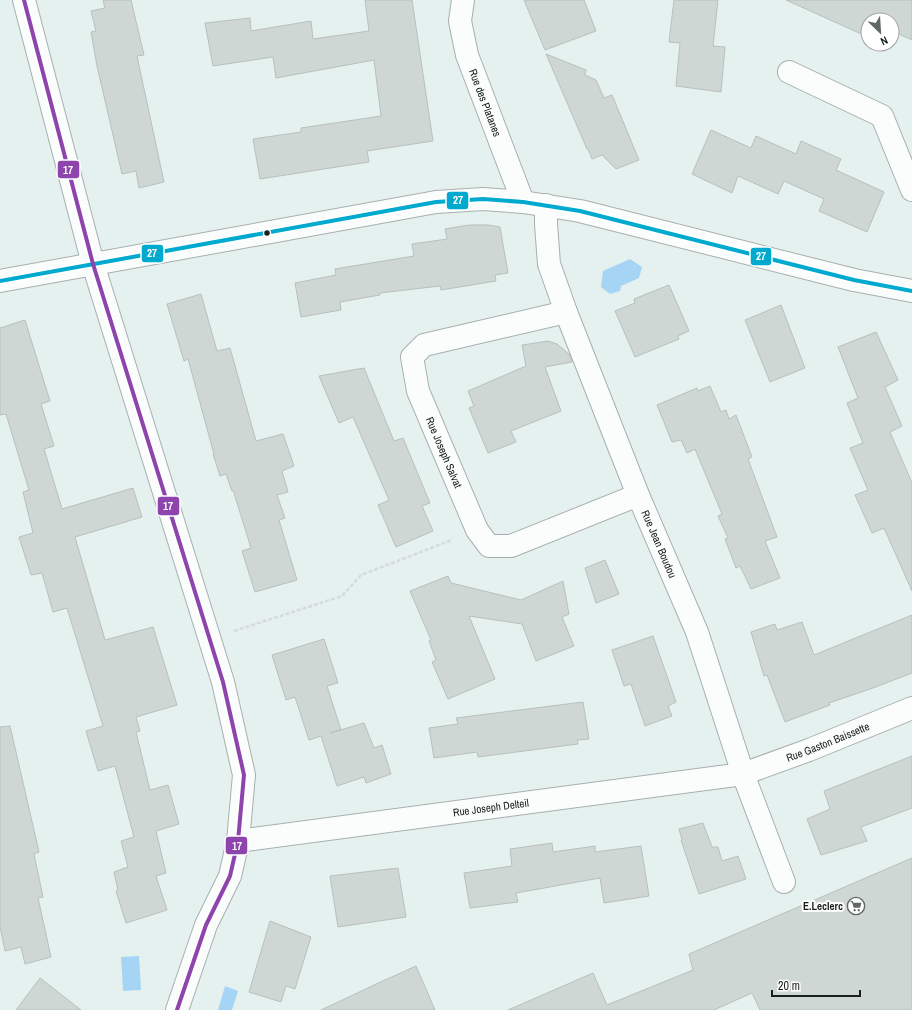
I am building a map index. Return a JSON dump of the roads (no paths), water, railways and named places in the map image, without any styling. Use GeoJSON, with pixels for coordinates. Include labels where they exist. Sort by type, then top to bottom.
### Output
{"type":"FeatureCollection","features":[{"type":"Feature","properties":{"kind":"street"},"geometry":{"type":"LineString","coordinates":[[24,0],[93,264],[223,682],[244,775],[238,841],[230,876],[206,925],[177,1010]]}},
{"type":"Feature","properties":{"kind":"street","name":"Rue des Platanes"},"geometry":{"type":"LineString","coordinates":[[462,0],[460,21],[467,55],[523,202]]}},
{"type":"Feature","properties":{"kind":"street"},"geometry":{"type":"LineString","coordinates":[[789,72],[882,116],[912,190]]}},
{"type":"Feature","properties":{"kind":"street"},"geometry":{"type":"LineString","coordinates":[[0,281],[436,202],[483,199],[523,202],[580,211],[854,280],[912,291]]}},
{"type":"Feature","properties":{"kind":"street","name":"Rue Jean Boudou"},"geometry":{"type":"LineString","coordinates":[[546,205],[549,264],[566,312],[638,496],[696,632],[743,774],[784,882]]}},
{"type":"Feature","properties":{"kind":"street","name":"Rue Joseph Salvat"},"geometry":{"type":"LineString","coordinates":[[566,312],[424,345],[412,357],[418,391],[477,530],[489,546],[511,546],[638,496]]}},
{"type":"Feature","properties":{"kind":"street","name":"Rue Gaston Baissette"},"geometry":{"type":"LineString","coordinates":[[743,774],[809,750],[912,708]]}},
{"type":"Feature","properties":{"kind":"street","name":"Rue Joseph Delteil"},"geometry":{"type":"LineString","coordinates":[[238,841],[743,774]]}},
{"type":"Feature","properties":{"kind":"water"},"geometry":{"type":"Polygon","coordinates":[[[630,259],[642,267],[639,278],[621,286],[620,291],[610,294],[601,287],[603,271],[630,259]]]}},
{"type":"Feature","properties":{"kind":"water"},"geometry":{"type":"Polygon","coordinates":[[[139,956],[141,990],[123,991],[121,957],[139,956]]]}},
{"type":"Feature","properties":{"kind":"water"},"geometry":{"type":"Polygon","coordinates":[[[225,986],[238,991],[232,1010],[218,1010],[225,986]]]}},
{"type":"Feature","properties":{"kind":"place","name":"E.Leclerc"},"geometry":{"type":"Point","coordinates":[856,906]}}]}
